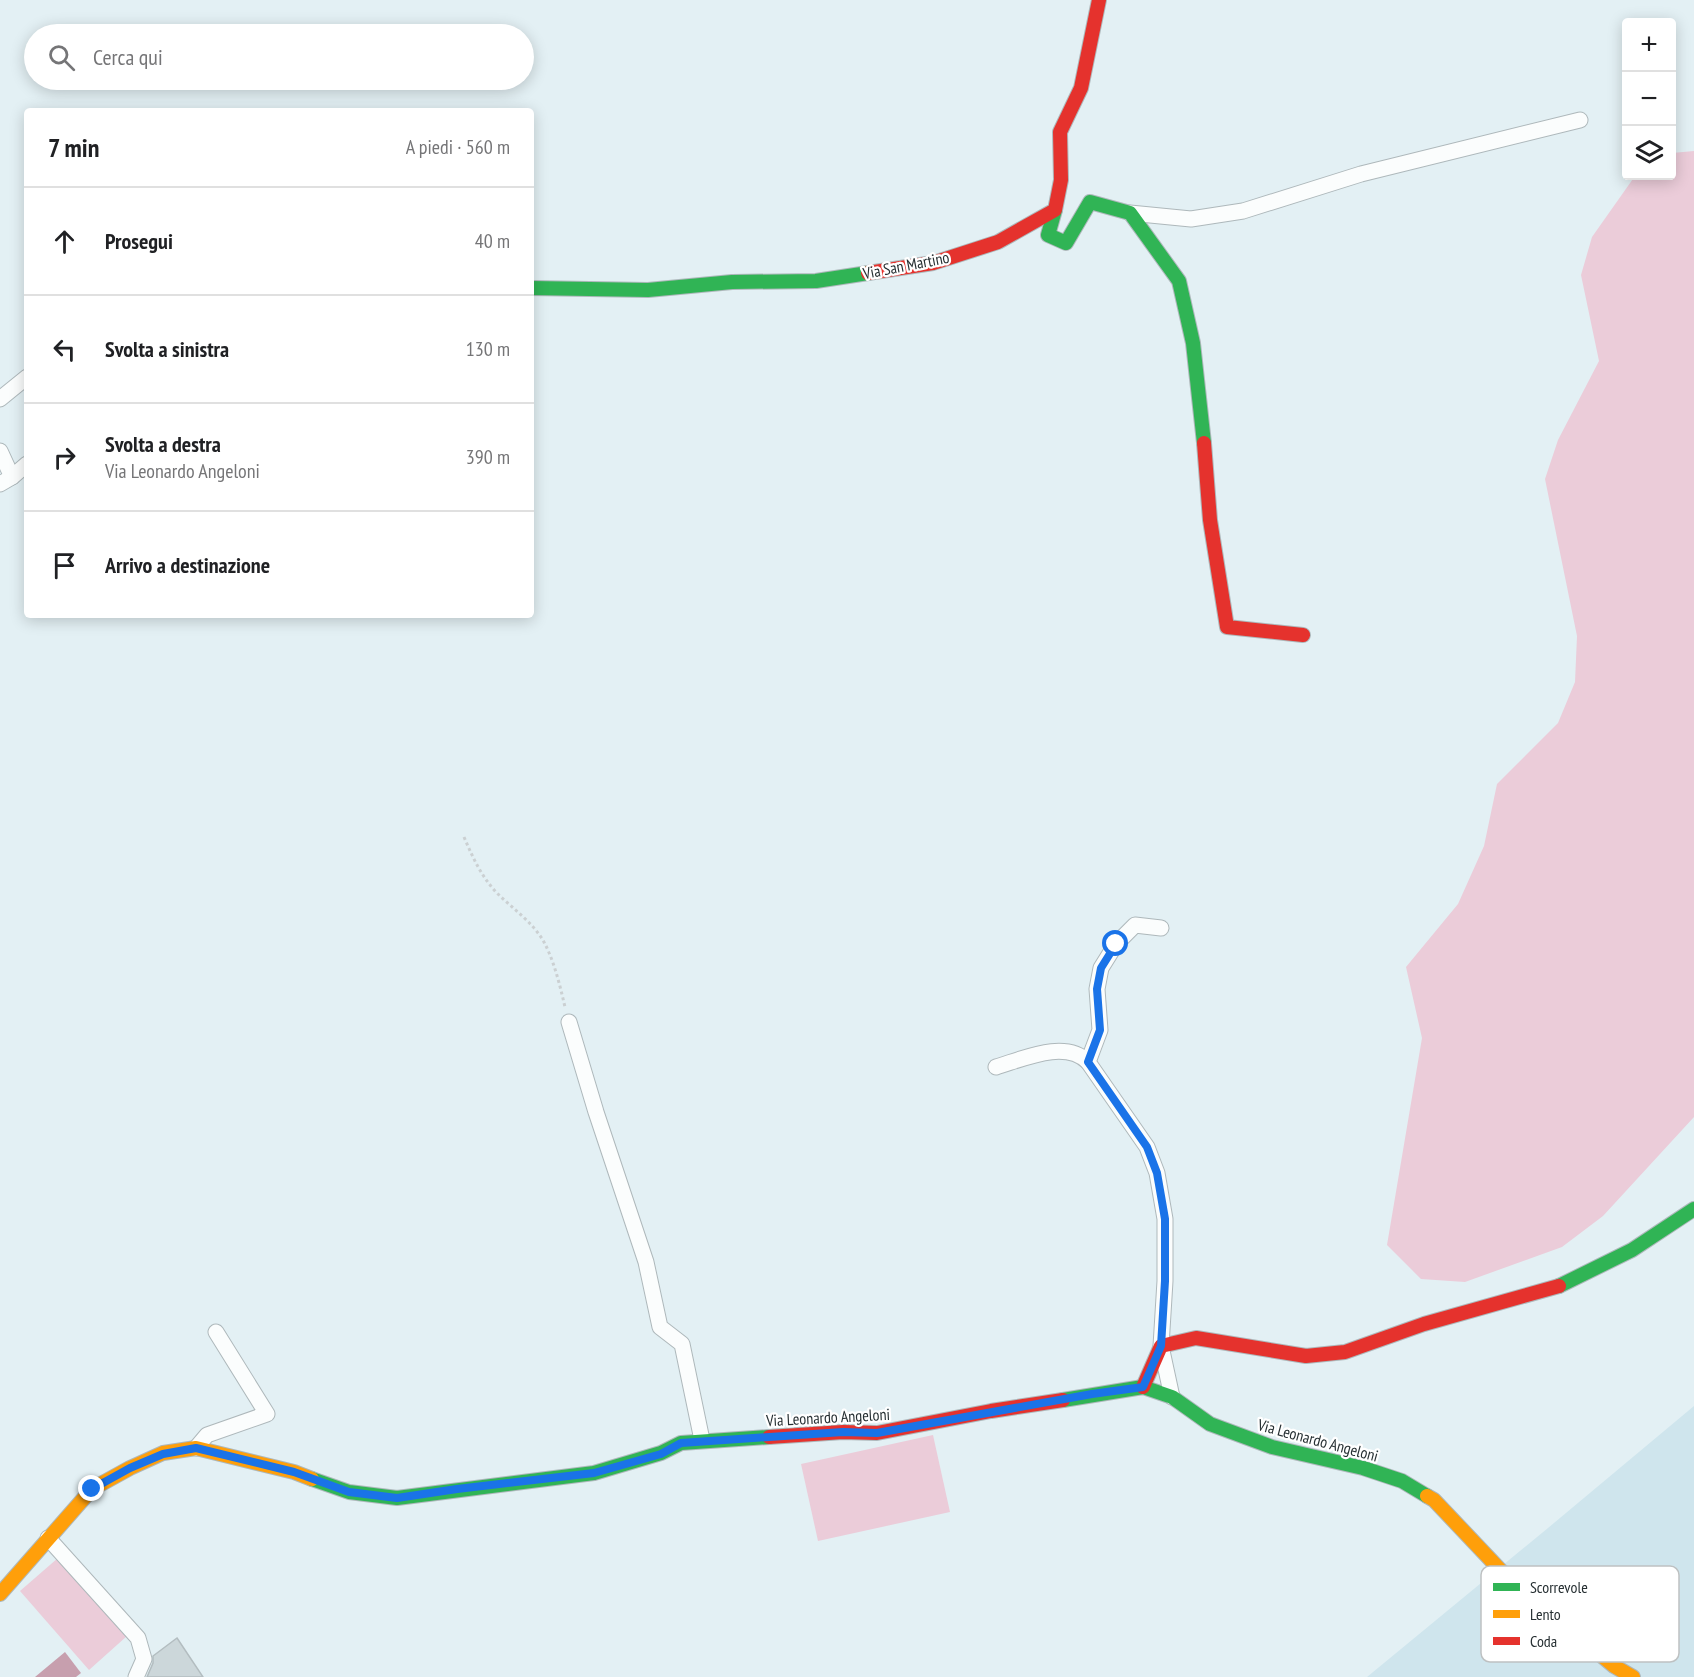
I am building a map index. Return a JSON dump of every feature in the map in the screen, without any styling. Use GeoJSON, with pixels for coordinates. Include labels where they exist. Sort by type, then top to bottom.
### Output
{"type":"FeatureCollection","features":[{"type":"Feature","properties":{"kind":"street"},"geometry":{"type":"LineString","coordinates":[[1099,0],[1081,88],[1060,132],[1061,180],[1048,235],[1066,243],[1090,202],[1130,213],[1191,219],[1243,211],[1361,174],[1580,120]]}},
{"type":"Feature","properties":{"kind":"street","name":"Via San Martino"},"geometry":{"type":"LineString","coordinates":[[534,288],[648,290],[732,282],[816,282],[933,263],[998,242],[1055,210]]}},
{"type":"Feature","properties":{"kind":"street"},"geometry":{"type":"LineString","coordinates":[[1130,213],[1179,281],[1194,343],[1210,520],[1227,627],[1303,635]]}},
{"type":"Feature","properties":{"kind":"street"},"geometry":{"type":"LineString","coordinates":[[0,399],[24,379]]}},
{"type":"Feature","properties":{"kind":"street"},"geometry":{"type":"LineString","coordinates":[[0,451],[6,480],[24,466]]}},
{"type":"Feature","properties":{"kind":"street"},"geometry":{"type":"LineString","coordinates":[[1088,1062],[1100,1030],[1097,989],[1101,968],[1116,944],[1135,926],[1161,928]]}},
{"type":"Feature","properties":{"kind":"street"},"geometry":{"type":"LineString","coordinates":[[569,1022],[599,1123],[646,1262],[660,1326],[682,1344],[702,1440]]}},
{"type":"Feature","properties":{"kind":"street"},"geometry":{"type":"LineString","coordinates":[[996,1067],[1059,1051],[1081,1055],[1147,1147],[1157,1173],[1165,1219],[1165,1281],[1161,1346],[1172,1397]]}},
{"type":"Feature","properties":{"kind":"street"},"geometry":{"type":"LineString","coordinates":[[1161,1346],[1196,1338],[1306,1356],[1345,1352],[1425,1324],[1558,1286],[1632,1250],[1694,1209]]}},
{"type":"Feature","properties":{"kind":"street"},"geometry":{"type":"LineString","coordinates":[[196,1448],[207,1435],[267,1414],[216,1332]]}},
{"type":"Feature","properties":{"kind":"street"},"geometry":{"type":"LineString","coordinates":[[1143,1387],[1161,1346]]}},
{"type":"Feature","properties":{"kind":"street","name":"Via Leonardo Angeloni"},"geometry":{"type":"LineString","coordinates":[[0,1594],[92,1489],[130,1468],[163,1454],[196,1448],[294,1472],[349,1492],[397,1498],[594,1473],[661,1454],[681,1443],[843,1432],[877,1433],[1002,1409],[1143,1387],[1172,1397],[1210,1424],[1272,1447],[1363,1468],[1410,1485],[1434,1500],[1496,1566]]}},
{"type":"Feature","properties":{"kind":"street"},"geometry":{"type":"LineString","coordinates":[[48,1539],[138,1638],[144,1659],[136,1677]]}},
{"type":"Feature","properties":{"kind":"street","name":"Via Leonardo Angeloni"},"geometry":{"type":"LineString","coordinates":[[1609,1662],[1633,1677]]}},
{"type":"Feature","properties":{"kind":"path"},"geometry":{"type":"LineString","coordinates":[[465,837],[477,868],[496,892],[522,915],[545,943],[558,976],[569,1022]]}},
{"type":"Feature","properties":{"kind":"shaded area"},"geometry":{"type":"Polygon","coordinates":[[[1694,151],[1694,1117],[1603,1216],[1562,1247],[1465,1282],[1421,1279],[1387,1245],[1422,1038],[1406,967],[1458,904],[1484,846],[1497,784],[1558,723],[1575,682],[1577,636],[1545,479],[1558,440],[1599,361],[1581,275],[1592,237],[1632,180],[1676,180],[1676,153],[1694,151]]]}},
{"type":"Feature","properties":{"kind":"shaded area"},"geometry":{"type":"Polygon","coordinates":[[[1694,1406],[1694,1677],[1367,1677],[1481,1583],[1481,1662],[1679,1662],[1679,1566],[1502,1566],[1694,1406]]]}},
{"type":"Feature","properties":{"kind":"shaded area"},"geometry":{"type":"Polygon","coordinates":[[[933,1435],[950,1512],[818,1541],[801,1464],[933,1435]]]}},
{"type":"Feature","properties":{"kind":"shaded area"},"geometry":{"type":"Polygon","coordinates":[[[58,1558],[127,1636],[89,1670],[20,1591],[58,1558]]]}},
{"type":"Feature","properties":{"kind":"shaded area"},"geometry":{"type":"Polygon","coordinates":[[[65,1652],[81,1673],[76,1677],[35,1677],[65,1652]]]}},
{"type":"Feature","properties":{"kind":"building"},"geometry":{"type":"Polygon","coordinates":[[[177,1638],[203,1677],[147,1677],[153,1663],[153,1656],[177,1638]]]}},
{"type":"Feature","properties":{"kind":"traffic: fast"},"geometry":{"type":"LineString","coordinates":[[1055,210],[1048,235],[1066,243],[1090,202],[1130,213],[1179,281],[1193,343],[1204,443]]}},
{"type":"Feature","properties":{"kind":"traffic: fast"},"geometry":{"type":"LineString","coordinates":[[534,288],[648,290],[732,282],[816,281],[868,273]]}},
{"type":"Feature","properties":{"kind":"traffic: fast"},"geometry":{"type":"LineString","coordinates":[[1559,1286],[1632,1250],[1694,1209]]}},
{"type":"Feature","properties":{"kind":"traffic: fast"},"geometry":{"type":"LineString","coordinates":[[1063,1400],[1143,1387],[1172,1397],[1210,1424],[1272,1447],[1363,1468],[1402,1481],[1427,1496]]}},
{"type":"Feature","properties":{"kind":"traffic: fast"},"geometry":{"type":"LineString","coordinates":[[312,1479],[349,1492],[397,1498],[594,1473],[661,1453],[681,1443],[769,1437]]}},
{"type":"Feature","properties":{"kind":"traffic: slow"},"geometry":{"type":"LineString","coordinates":[[0,1594],[92,1489],[163,1453],[196,1448],[294,1472],[312,1479]]}},
{"type":"Feature","properties":{"kind":"traffic: slow"},"geometry":{"type":"LineString","coordinates":[[1427,1496],[1434,1500],[1496,1566]]}},
{"type":"Feature","properties":{"kind":"traffic: slow"},"geometry":{"type":"LineString","coordinates":[[1609,1662],[1633,1677]]}},
{"type":"Feature","properties":{"kind":"traffic: jam"},"geometry":{"type":"LineString","coordinates":[[868,273],[933,263],[998,242],[1055,210],[1061,180],[1060,132],[1081,88],[1099,0]]}},
{"type":"Feature","properties":{"kind":"traffic: jam"},"geometry":{"type":"LineString","coordinates":[[1204,443],[1210,520],[1227,627],[1303,635]]}},
{"type":"Feature","properties":{"kind":"traffic: jam"},"geometry":{"type":"LineString","coordinates":[[1143,1387],[1161,1346],[1196,1338],[1306,1356],[1345,1352],[1424,1324],[1559,1286]]}},
{"type":"Feature","properties":{"kind":"traffic: jam"},"geometry":{"type":"LineString","coordinates":[[769,1437],[843,1432],[877,1433],[1063,1400]]}},
{"type":"Feature","properties":{"kind":"route"},"geometry":{"type":"LineString","coordinates":[[92,1489],[130,1468],[163,1454],[196,1448],[294,1472],[349,1492],[397,1498],[594,1473],[661,1454],[681,1443],[843,1432],[877,1433],[991,1411],[1143,1387],[1161,1346],[1165,1281],[1165,1219],[1157,1173],[1147,1147],[1088,1062],[1100,1030],[1097,989],[1101,968],[1116,944]]}}]}
